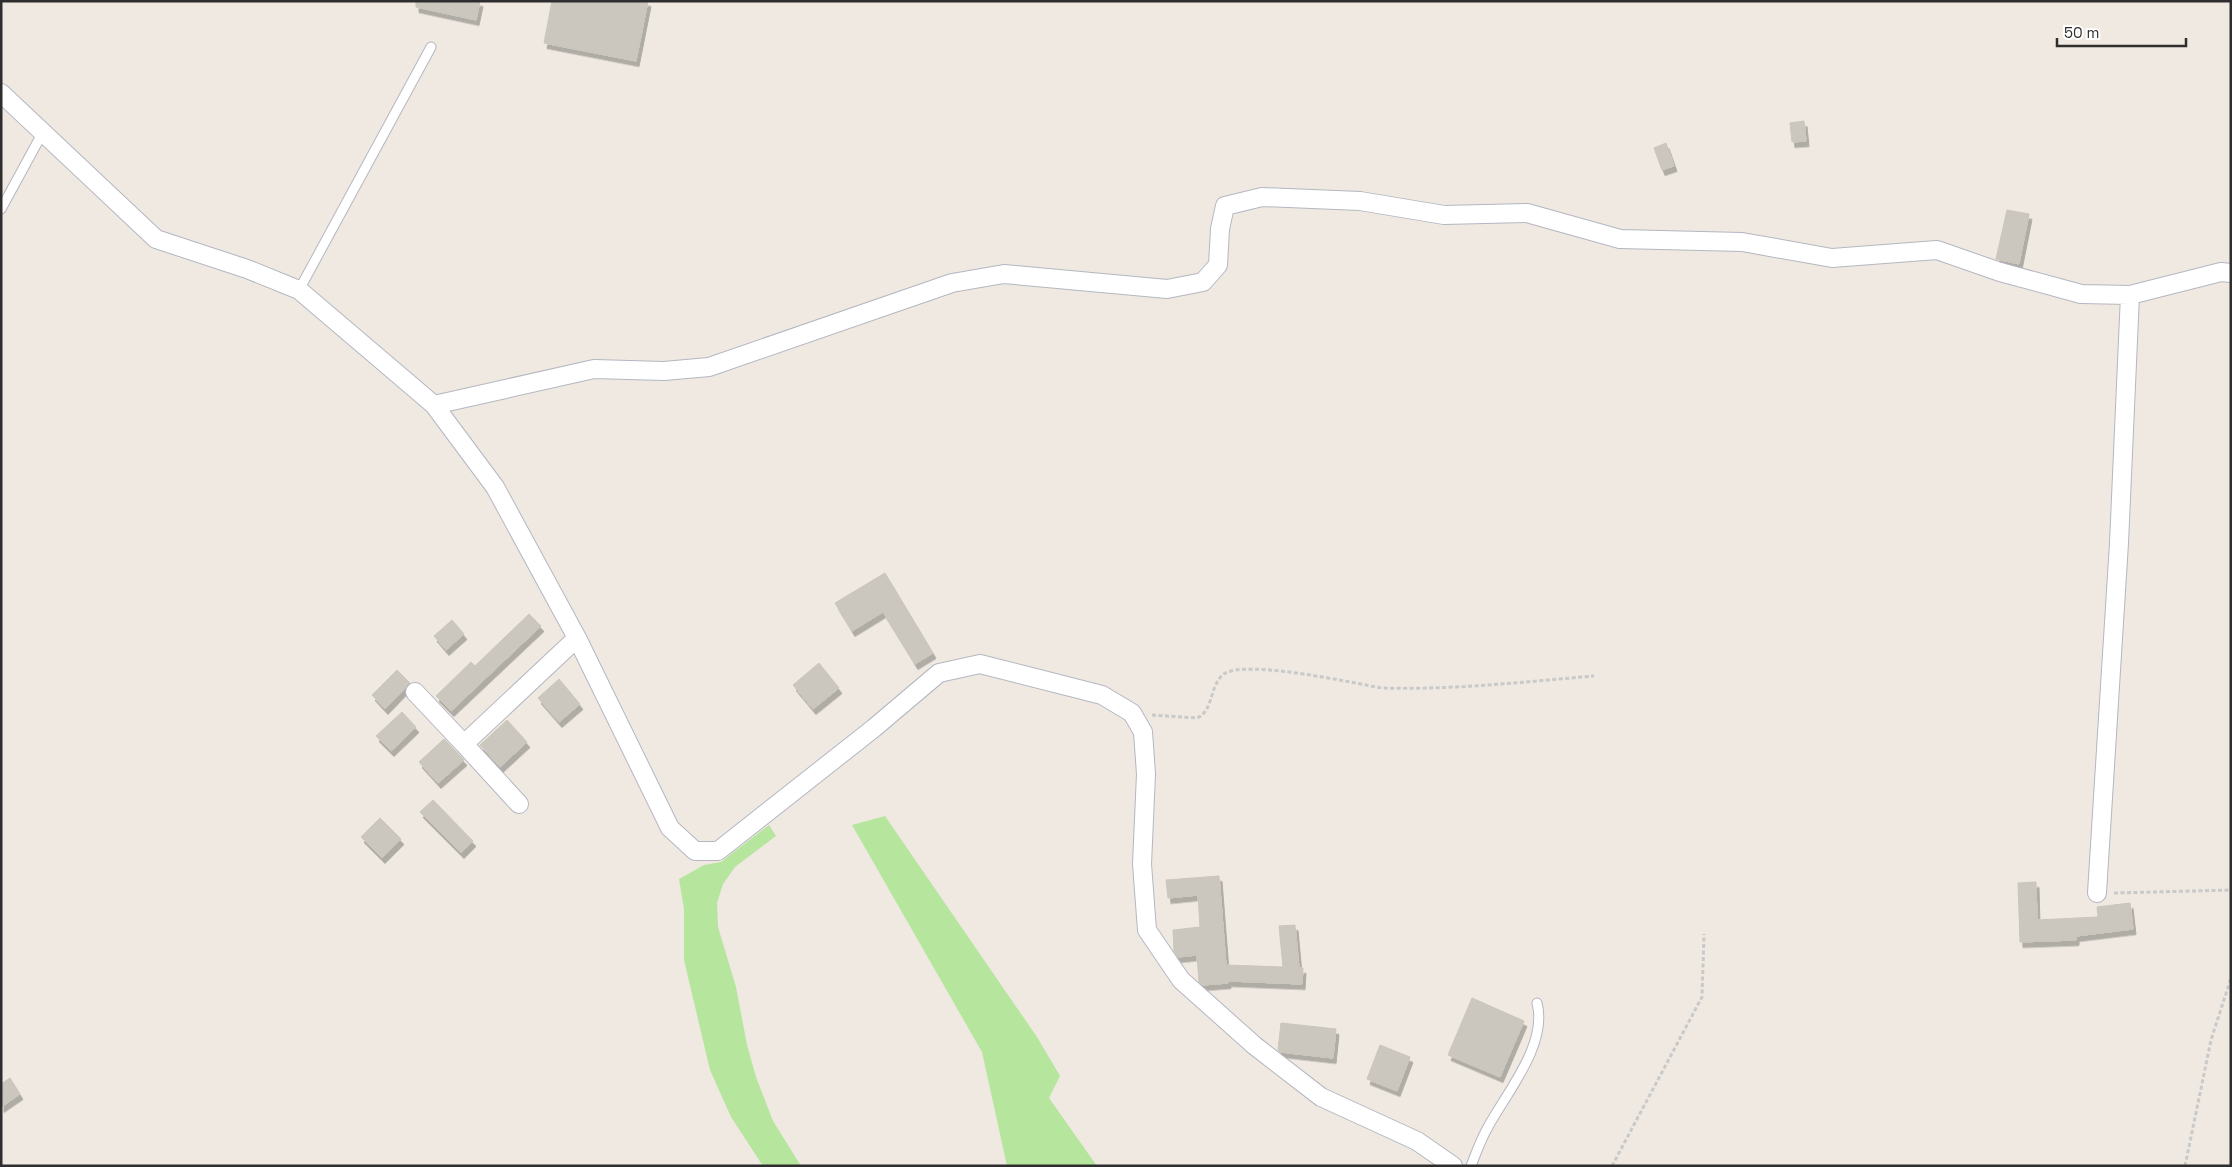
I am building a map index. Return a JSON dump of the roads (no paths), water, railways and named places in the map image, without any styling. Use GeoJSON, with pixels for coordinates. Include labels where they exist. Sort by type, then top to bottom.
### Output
{"type":"FeatureCollection","features":[{"type":"Feature","properties":{"kind":"street"},"geometry":{"type":"LineString","coordinates":[[1,93],[156,239],[247,269],[299,290],[434,404],[495,487],[577,638],[670,828],[694,850],[718,851],[874,728],[939,673],[980,664],[1102,695],[1132,714],[1143,732],[1146,774],[1142,864],[1147,930],[1181,980],[1255,1046],[1321,1097],[1417,1141],[1453,1166]]}},
{"type":"Feature","properties":{"kind":"street"},"geometry":{"type":"LineString","coordinates":[[434,404],[594,369],[664,371],[709,367],[952,283],[1004,274],[1167,289],[1203,282],[1218,265],[1220,229],[1225,206],[1262,197],[1360,201],[1444,215],[1527,214],[1620,239],[1742,242],[1832,258],[1937,250],[2000,272],[2081,294],[2130,295],[2221,272],[2231,273]]}},
{"type":"Feature","properties":{"kind":"street"},"geometry":{"type":"LineString","coordinates":[[2097,893],[2119,552],[2130,295]]}},
{"type":"Feature","properties":{"kind":"street"},"geometry":{"type":"LineString","coordinates":[[464,744],[577,638]]}},
{"type":"Feature","properties":{"kind":"street"},"geometry":{"type":"LineString","coordinates":[[415,692],[520,804]]}},
{"type":"Feature","properties":{"kind":"lane"},"geometry":{"type":"LineString","coordinates":[[299,290],[431,47]]}},
{"type":"Feature","properties":{"kind":"lane"},"geometry":{"type":"LineString","coordinates":[[1,210],[43,132]]}},
{"type":"Feature","properties":{"kind":"lane"},"geometry":{"type":"LineString","coordinates":[[1471,1166],[1488,1126],[1515,1082],[1532,1046],[1540,1020],[1537,1003]]}}]}
